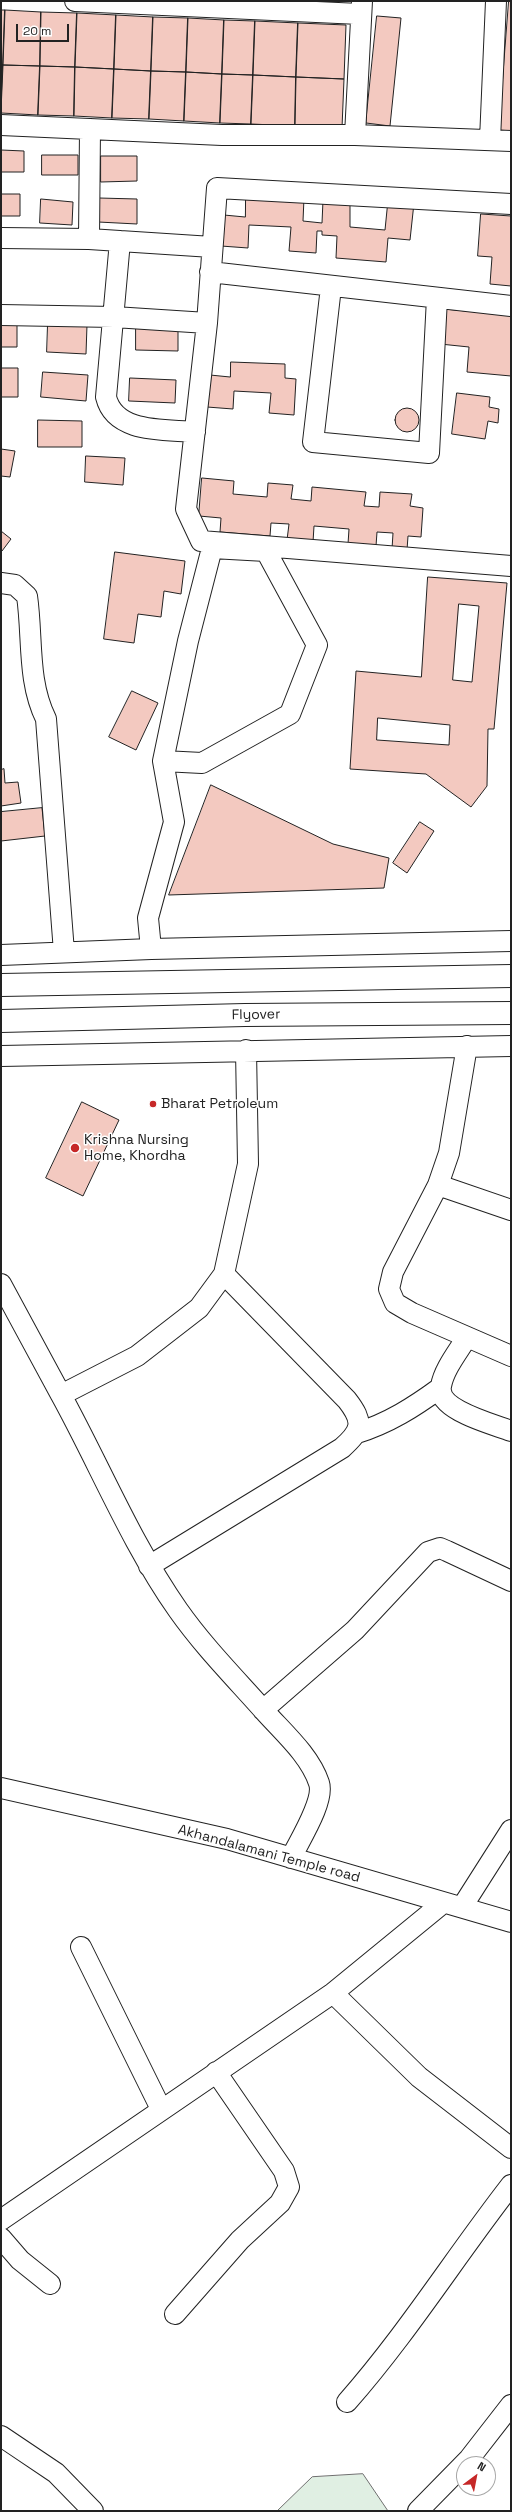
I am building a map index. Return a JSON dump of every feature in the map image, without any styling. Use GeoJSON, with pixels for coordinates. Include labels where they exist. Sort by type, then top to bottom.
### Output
{"type":"FeatureCollection","features":[{"type":"Feature","properties":{"kind":"highway"},"geometry":{"type":"LineString","coordinates":[[1,985],[511,976]]}},
{"type":"Feature","properties":{"kind":"highway","name":"Flyover"},"geometry":{"type":"LineString","coordinates":[[1,1021],[245,1015],[511,1013]]}},
{"type":"Feature","properties":{"kind":"street"},"geometry":{"type":"LineString","coordinates":[[75,1],[361,8],[355,135]]}},
{"type":"Feature","properties":{"kind":"street"},"geometry":{"type":"LineString","coordinates":[[490,140],[496,1]]}},
{"type":"Feature","properties":{"kind":"street"},"geometry":{"type":"LineString","coordinates":[[1,125],[222,134],[355,135],[511,141]]}},
{"type":"Feature","properties":{"kind":"street"},"geometry":{"type":"LineString","coordinates":[[89,239],[90,129]]}},
{"type":"Feature","properties":{"kind":"street"},"geometry":{"type":"LineString","coordinates":[[511,204],[217,188],[207,323],[186,509],[201,540],[511,566]]}},
{"type":"Feature","properties":{"kind":"street"},"geometry":{"type":"LineString","coordinates":[[1,238],[89,239],[212,247]]}},
{"type":"Feature","properties":{"kind":"street"},"geometry":{"type":"LineString","coordinates":[[120,241],[106,397],[114,414],[126,422],[136,426],[195,432]]}},
{"type":"Feature","properties":{"kind":"street"},"geometry":{"type":"LineString","coordinates":[[210,272],[331,287],[511,306]]}},
{"type":"Feature","properties":{"kind":"street"},"geometry":{"type":"LineString","coordinates":[[331,287],[313,442],[429,453],[437,298]]}},
{"type":"Feature","properties":{"kind":"street"},"geometry":{"type":"LineString","coordinates":[[1,315],[114,317],[207,323]]}},
{"type":"Feature","properties":{"kind":"street"},"geometry":{"type":"LineString","coordinates":[[151,949],[148,918],[174,822],[163,762],[188,641],[212,548],[266,551],[316,645],[290,714],[202,763],[163,762]]}},
{"type":"Feature","properties":{"kind":"street"},"geometry":{"type":"LineString","coordinates":[[1,582],[15,585],[27,596],[30,651],[37,695],[46,719],[64,952]]}},
{"type":"Feature","properties":{"kind":"street"},"geometry":{"type":"LineString","coordinates":[[1,955],[151,949],[511,941]]}},
{"type":"Feature","properties":{"kind":"street"},"geometry":{"type":"LineString","coordinates":[[467,1046],[449,1153],[438,1185],[393,1272],[389,1289],[395,1303],[412,1313],[511,1356]]}},
{"type":"Feature","properties":{"kind":"street"},"geometry":{"type":"LineString","coordinates":[[1,1056],[511,1046]]}},
{"type":"Feature","properties":{"kind":"street"},"geometry":{"type":"LineString","coordinates":[[61,1395],[137,1356],[199,1308],[224,1274],[248,1164],[246,1050]]}},
{"type":"Feature","properties":{"kind":"street"},"geometry":{"type":"LineString","coordinates":[[438,1185],[511,1210]]}},
{"type":"Feature","properties":{"kind":"street"},"geometry":{"type":"LineString","coordinates":[[224,1274],[347,1400],[359,1419],[357,1433]]}},
{"type":"Feature","properties":{"kind":"street"},"geometry":{"type":"LineString","coordinates":[[1,1284],[61,1395],[149,1566],[178,1610],[209,1651],[309,1763],[319,1784],[318,1804],[290,1858]]}},
{"type":"Feature","properties":{"kind":"street"},"geometry":{"type":"LineString","coordinates":[[149,1566],[342,1448],[357,1433],[380,1426],[401,1415],[440,1388],[443,1379],[467,1337]]}},
{"type":"Feature","properties":{"kind":"street"},"geometry":{"type":"LineString","coordinates":[[440,1388],[444,1400],[458,1411],[511,1431]]}},
{"type":"Feature","properties":{"kind":"street"},"geometry":{"type":"LineString","coordinates":[[263,1710],[355,1630],[428,1552],[440,1548],[511,1581]]}},
{"type":"Feature","properties":{"kind":"street","name":"Akhandalamani Temple road"},"geometry":{"type":"LineString","coordinates":[[1,1788],[227,1839],[511,1922]]}},
{"type":"Feature","properties":{"kind":"street"},"geometry":{"type":"LineString","coordinates":[[1,2220],[161,2108],[333,1993],[453,1905],[511,1830]]}},
{"type":"Feature","properties":{"kind":"street"},"geometry":{"type":"LineString","coordinates":[[81,1947],[161,2108]]}},
{"type":"Feature","properties":{"kind":"street"},"geometry":{"type":"LineString","coordinates":[[333,1993],[419,2077],[511,2148]]}},
{"type":"Feature","properties":{"kind":"street"},"geometry":{"type":"LineString","coordinates":[[175,2314],[240,2240],[280,2204],[289,2187],[284,2171],[216,2072]]}},
{"type":"Feature","properties":{"kind":"street"},"geometry":{"type":"LineString","coordinates":[[347,2402],[403,2332],[469,2239],[511,2185]]}},
{"type":"Feature","properties":{"kind":"street"},"geometry":{"type":"LineString","coordinates":[[1,2238],[20,2260],[50,2284]]}},
{"type":"Feature","properties":{"kind":"street"},"geometry":{"type":"LineString","coordinates":[[418,2511],[469,2459],[511,2405]]}},
{"type":"Feature","properties":{"kind":"street"},"geometry":{"type":"LineString","coordinates":[[1,2436],[56,2473],[93,2511]]}},
{"type":"Feature","properties":{"kind":"green space"},"geometry":{"type":"Polygon","coordinates":[[[363,2474],[388,2511],[277,2511],[312,2477],[363,2474]]]}},
{"type":"Feature","properties":{"kind":"building"},"geometry":{"type":"Polygon","coordinates":[[[509,1],[511,1],[511,131],[499,130],[509,1]]]}},
{"type":"Feature","properties":{"kind":"building"},"geometry":{"type":"Polygon","coordinates":[[[1,10],[5,10],[3,65],[1,65],[1,10]]]}},
{"type":"Feature","properties":{"kind":"building"},"geometry":{"type":"Polygon","coordinates":[[[5,10],[41,12],[40,66],[3,65],[5,10]]]}},
{"type":"Feature","properties":{"kind":"building"},"geometry":{"type":"Polygon","coordinates":[[[41,12],[77,13],[75,67],[40,66],[41,12]]]}},
{"type":"Feature","properties":{"kind":"building"},"geometry":{"type":"Polygon","coordinates":[[[77,13],[116,15],[114,69],[75,67],[77,13]]]}},
{"type":"Feature","properties":{"kind":"building"},"geometry":{"type":"Polygon","coordinates":[[[116,15],[153,17],[151,71],[114,69],[116,15]]]}},
{"type":"Feature","properties":{"kind":"building"},"geometry":{"type":"Polygon","coordinates":[[[377,16],[401,18],[390,126],[366,123],[377,16]]]}},
{"type":"Feature","properties":{"kind":"building"},"geometry":{"type":"Polygon","coordinates":[[[153,17],[188,18],[186,72],[151,71],[153,17]]]}},
{"type":"Feature","properties":{"kind":"building"},"geometry":{"type":"Polygon","coordinates":[[[188,18],[224,20],[222,74],[186,72],[188,18]]]}},
{"type":"Feature","properties":{"kind":"building"},"geometry":{"type":"Polygon","coordinates":[[[224,20],[255,21],[253,75],[222,74],[224,20]]]}},
{"type":"Feature","properties":{"kind":"building"},"geometry":{"type":"Polygon","coordinates":[[[255,21],[298,23],[296,77],[253,75],[255,21]]]}},
{"type":"Feature","properties":{"kind":"building"},"geometry":{"type":"Polygon","coordinates":[[[298,23],[346,25],[344,79],[296,77],[298,23]]]}},
{"type":"Feature","properties":{"kind":"building"},"geometry":{"type":"Polygon","coordinates":[[[1,65],[3,65],[1,111],[1,65]]]}},
{"type":"Feature","properties":{"kind":"building"},"geometry":{"type":"Polygon","coordinates":[[[3,65],[40,66],[38,115],[1,113],[3,65]]]}},
{"type":"Feature","properties":{"kind":"building"},"geometry":{"type":"Polygon","coordinates":[[[40,66],[75,67],[74,116],[38,115],[40,66]]]}},
{"type":"Feature","properties":{"kind":"building"},"geometry":{"type":"Polygon","coordinates":[[[75,67],[114,69],[112,118],[74,116],[75,67]]]}},
{"type":"Feature","properties":{"kind":"building"},"geometry":{"type":"Polygon","coordinates":[[[114,69],[151,71],[149,119],[112,118],[114,69]]]}},
{"type":"Feature","properties":{"kind":"building"},"geometry":{"type":"Polygon","coordinates":[[[151,71],[186,72],[184,121],[149,119],[151,71]]]}},
{"type":"Feature","properties":{"kind":"building"},"geometry":{"type":"Polygon","coordinates":[[[186,72],[222,74],[220,123],[184,121],[186,72]]]}},
{"type":"Feature","properties":{"kind":"building"},"geometry":{"type":"Polygon","coordinates":[[[222,74],[253,75],[251,124],[220,123],[222,74]]]}},
{"type":"Feature","properties":{"kind":"building"},"geometry":{"type":"Polygon","coordinates":[[[253,75],[296,77],[295,126],[251,124],[253,75]]]}},
{"type":"Feature","properties":{"kind":"building"},"geometry":{"type":"Polygon","coordinates":[[[296,77],[344,79],[342,128],[295,126],[296,77]]]}},
{"type":"Feature","properties":{"kind":"building"},"geometry":{"type":"Polygon","coordinates":[[[1,150],[24,151],[24,172],[1,172],[1,150]]]}},
{"type":"Feature","properties":{"kind":"building"},"geometry":{"type":"Polygon","coordinates":[[[42,155],[78,155],[78,175],[42,175],[42,155]]]}},
{"type":"Feature","properties":{"kind":"building"},"geometry":{"type":"Polygon","coordinates":[[[101,156],[137,156],[137,181],[101,182],[101,156]]]}},
{"type":"Feature","properties":{"kind":"building"},"geometry":{"type":"Polygon","coordinates":[[[1,194],[20,194],[20,216],[1,216],[1,194]]]}},
{"type":"Feature","properties":{"kind":"building"},"geometry":{"type":"Polygon","coordinates":[[[246,195],[304,198],[303,221],[322,223],[323,200],[350,200],[350,227],[385,230],[388,200],[414,203],[410,240],[388,238],[386,262],[336,258],[337,236],[322,235],[322,231],[317,231],[316,253],[289,251],[291,227],[249,225],[248,248],[221,246],[224,215],[245,217],[246,195]]]}},
{"type":"Feature","properties":{"kind":"building"},"geometry":{"type":"Polygon","coordinates":[[[99,198],[137,199],[137,224],[98,222],[99,198]]]}},
{"type":"Feature","properties":{"kind":"building"},"geometry":{"type":"Polygon","coordinates":[[[41,199],[73,202],[72,225],[40,223],[41,199]]]}},
{"type":"Feature","properties":{"kind":"building"},"geometry":{"type":"Polygon","coordinates":[[[481,214],[511,216],[511,286],[490,284],[492,257],[478,256],[481,214]]]}},
{"type":"Feature","properties":{"kind":"building"},"geometry":{"type":"Polygon","coordinates":[[[444,309],[511,315],[511,376],[467,372],[469,347],[440,344],[444,309]]]}},
{"type":"Feature","properties":{"kind":"building"},"geometry":{"type":"Polygon","coordinates":[[[1,322],[17,322],[17,347],[1,347],[1,322]]]}},
{"type":"Feature","properties":{"kind":"building"},"geometry":{"type":"Polygon","coordinates":[[[48,323],[87,325],[86,354],[47,352],[48,323]]]}},
{"type":"Feature","properties":{"kind":"building"},"geometry":{"type":"Polygon","coordinates":[[[136,328],[178,329],[178,351],[136,350],[136,328]]]}},
{"type":"Feature","properties":{"kind":"building"},"geometry":{"type":"Polygon","coordinates":[[[231,362],[285,364],[285,378],[296,379],[294,415],[269,413],[271,393],[234,391],[233,409],[207,407],[210,375],[230,377],[231,362]]]}},
{"type":"Feature","properties":{"kind":"building"},"geometry":{"type":"Polygon","coordinates":[[[1,368],[18,368],[18,397],[1,397],[1,368]]]}},
{"type":"Feature","properties":{"kind":"building"},"geometry":{"type":"Polygon","coordinates":[[[43,372],[88,375],[86,401],[41,397],[43,372]]]}},
{"type":"Feature","properties":{"kind":"building"},"geometry":{"type":"Polygon","coordinates":[[[130,378],[176,380],[175,403],[129,401],[130,378]]]}},
{"type":"Feature","properties":{"kind":"building"},"geometry":{"type":"Polygon","coordinates":[[[457,393],[490,397],[489,407],[499,409],[498,423],[488,421],[485,439],[452,434],[457,393]]]}},
{"type":"Feature","properties":{"kind":"building"},"geometry":{"type":"Polygon","coordinates":[[[407,408],[416,411],[419,420],[416,429],[407,432],[398,429],[395,420],[398,411],[407,408]]]}},
{"type":"Feature","properties":{"kind":"building"},"geometry":{"type":"Polygon","coordinates":[[[38,420],[82,421],[82,447],[38,447],[38,420]]]}},
{"type":"Feature","properties":{"kind":"building"},"geometry":{"type":"Polygon","coordinates":[[[1,449],[15,451],[10,477],[1,476],[1,449]]]}},
{"type":"Feature","properties":{"kind":"building"},"geometry":{"type":"Polygon","coordinates":[[[86,456],[125,458],[123,485],[85,482],[86,456]]]}},
{"type":"Feature","properties":{"kind":"building"},"geometry":{"type":"Polygon","coordinates":[[[202,478],[234,481],[233,494],[267,497],[268,483],[293,485],[291,499],[311,501],[312,487],[366,492],[364,506],[379,507],[380,492],[412,494],[410,506],[423,508],[421,537],[408,536],[407,550],[392,549],[393,533],[377,532],[376,546],[348,544],[349,529],[314,526],[313,542],[287,540],[289,524],[271,523],[270,536],[220,532],[221,518],[199,516],[202,478]]]}},
{"type":"Feature","properties":{"kind":"building"},"geometry":{"type":"Polygon","coordinates":[[[1,531],[11,539],[2,551],[1,550],[1,531]]]}},
{"type":"Feature","properties":{"kind":"building"},"geometry":{"type":"Polygon","coordinates":[[[115,552],[185,561],[181,594],[164,591],[161,617],[138,614],[134,643],[104,639],[115,552]]]}},
{"type":"Feature","properties":{"kind":"building"},"geometry":{"type":"Polygon","coordinates":[[[428,577],[507,583],[494,729],[488,729],[487,786],[471,807],[426,774],[350,769],[356,671],[421,677],[428,577]],[[459,604],[453,680],[472,682],[479,606],[459,604]],[[378,718],[377,740],[449,745],[450,725],[378,718]]]}},
{"type":"Feature","properties":{"kind":"building"},"geometry":{"type":"Polygon","coordinates":[[[132,691],[158,703],[136,750],[109,737],[132,691]]]}},
{"type":"Feature","properties":{"kind":"building"},"geometry":{"type":"Polygon","coordinates":[[[4,769],[5,783],[18,782],[21,803],[1,806],[1,770],[4,769]]]}},
{"type":"Feature","properties":{"kind":"building"},"geometry":{"type":"Polygon","coordinates":[[[211,785],[333,844],[389,858],[384,888],[169,895],[211,785]]]}},
{"type":"Feature","properties":{"kind":"building"},"geometry":{"type":"Polygon","coordinates":[[[42,808],[45,836],[1,841],[1,812],[42,808]]]}},
{"type":"Feature","properties":{"kind":"building"},"geometry":{"type":"Polygon","coordinates":[[[420,822],[434,831],[407,873],[393,863],[420,822]]]}},
{"type":"Feature","properties":{"kind":"building"},"geometry":{"type":"Polygon","coordinates":[[[82,1102],[119,1120],[83,1196],[46,1178],[82,1102]]]}},
{"type":"Feature","properties":{"kind":"place","name":"Bharat Petroleum"},"geometry":{"type":"Point","coordinates":[153,1104]}},
{"type":"Feature","properties":{"kind":"place","name":"Krishna Nursing Home, Khordha"},"geometry":{"type":"Point","coordinates":[75,1148]}}]}
